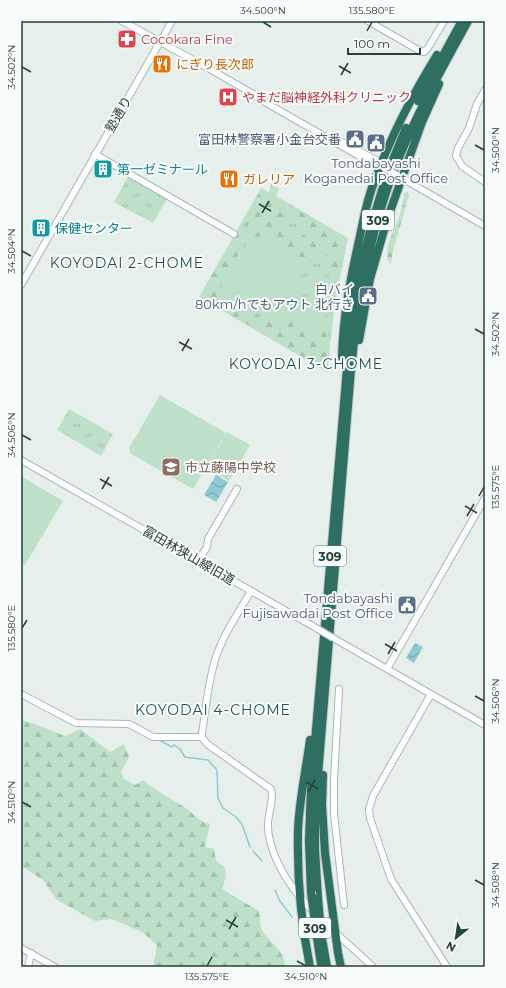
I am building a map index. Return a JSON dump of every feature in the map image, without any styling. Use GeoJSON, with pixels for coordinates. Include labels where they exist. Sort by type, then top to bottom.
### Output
{"type":"FeatureCollection","features":[{"type":"Feature","properties":{"kind":"highway"},"geometry":{"type":"LineString","coordinates":[[382,167],[412,97],[457,21]]}},
{"type":"Feature","properties":{"kind":"highway","name":"309"},"geometry":{"type":"LineString","coordinates":[[323,966],[316,938],[311,892],[309,841],[310,807],[348,342],[354,299],[361,263],[373,216],[389,168],[430,77],[462,21]]}},
{"type":"Feature","properties":{"kind":"highway","name":"309"},"geometry":{"type":"LineString","coordinates":[[323,966],[322,933],[315,850],[315,814],[346,435],[358,312],[365,272],[378,220],[396,166],[421,108],[468,21]]}},
{"type":"Feature","properties":{"kind":"highway"},"geometry":{"type":"LineString","coordinates":[[399,177],[432,100],[472,21]]}},
{"type":"Feature","properties":{"kind":"highway","name":"309"},"geometry":{"type":"LineString","coordinates":[[342,413],[341,371],[343,334],[349,288],[369,198],[382,167]]}},
{"type":"Feature","properties":{"kind":"highway","name":"309"},"geometry":{"type":"LineString","coordinates":[[346,435],[351,410],[362,322],[370,279],[399,177]]}},
{"type":"Feature","properties":{"kind":"highway","name":"309"},"geometry":{"type":"LineString","coordinates":[[310,967],[305,944],[298,866],[298,829],[314,707],[318,699]]}},
{"type":"Feature","properties":{"kind":"highway","name":"309"},"geometry":{"type":"LineString","coordinates":[[323,707],[322,820],[325,853],[341,967]]}},
{"type":"Feature","properties":{"kind":"street"},"geometry":{"type":"LineString","coordinates":[[122,21],[160,41],[375,165],[382,167],[485,226]]}},
{"type":"Feature","properties":{"kind":"street"},"geometry":{"type":"LineString","coordinates":[[160,41],[172,21]]}},
{"type":"Feature","properties":{"kind":"street"},"geometry":{"type":"LineString","coordinates":[[368,21],[424,52],[444,21]]}},
{"type":"Feature","properties":{"kind":"street","name":"塾通り"},"geometry":{"type":"LineString","coordinates":[[96,154],[160,41]]}},
{"type":"Feature","properties":{"kind":"street"},"geometry":{"type":"LineString","coordinates":[[485,90],[477,104],[469,128],[458,148],[456,156],[462,166],[485,182]]}},
{"type":"Feature","properties":{"kind":"street"},"geometry":{"type":"LineString","coordinates":[[21,285],[96,154],[234,234]]}},
{"type":"Feature","properties":{"kind":"street","name":"富田林狭山線旧道"},"geometry":{"type":"LineString","coordinates":[[21,460],[251,591],[223,640],[216,657],[211,677],[202,737]]}},
{"type":"Feature","properties":{"kind":"street"},"geometry":{"type":"LineString","coordinates":[[198,561],[207,547],[208,539],[237,489]]}},
{"type":"Feature","properties":{"kind":"street"},"geometry":{"type":"LineString","coordinates":[[387,669],[485,498]]}},
{"type":"Feature","properties":{"kind":"street"},"geometry":{"type":"LineString","coordinates":[[251,591],[485,724]]}},
{"type":"Feature","properties":{"kind":"street"},"geometry":{"type":"LineString","coordinates":[[339,689],[334,779],[334,814],[344,905]]}},
{"type":"Feature","properties":{"kind":"street"},"geometry":{"type":"LineString","coordinates":[[21,694],[76,723],[128,724],[153,737],[202,737],[207,744],[271,789],[272,794],[268,823],[270,840],[283,873],[301,898],[372,967]]}},
{"type":"Feature","properties":{"kind":"street"},"geometry":{"type":"LineString","coordinates":[[432,694],[373,796],[369,809],[370,818],[391,879],[447,967]]}},
{"type":"Feature","properties":{"kind":"street"},"geometry":{"type":"LineString","coordinates":[[21,948],[56,967]]}},
{"type":"Feature","properties":{"kind":"street"},"geometry":{"type":"LineString","coordinates":[[28,967],[31,953]]}},
{"type":"Feature","properties":{"kind":"green space"},"geometry":{"type":"Polygon","coordinates":[[[128,177],[167,199],[153,223],[114,202],[128,177]]]}},
{"type":"Feature","properties":{"kind":"green space"},"geometry":{"type":"Polygon","coordinates":[[[271,184],[279,188],[276,196],[348,238],[335,303],[327,372],[199,297],[261,188],[269,192],[271,184]]]}},
{"type":"Feature","properties":{"kind":"green space"},"geometry":{"type":"Polygon","coordinates":[[[262,189],[281,200],[281,208],[284,213],[280,220],[282,227],[288,235],[296,240],[301,238],[306,232],[316,238],[323,253],[299,263],[293,253],[281,242],[272,229],[262,222],[254,222],[239,229],[262,189]]]}},
{"type":"Feature","properties":{"kind":"green space"},"geometry":{"type":"Polygon","coordinates":[[[407,191],[409,195],[393,251],[391,264],[388,260],[388,247],[400,215],[404,193],[407,191]]]}},
{"type":"Feature","properties":{"kind":"green space"},"geometry":{"type":"Polygon","coordinates":[[[299,211],[346,238],[335,295],[332,299],[323,297],[330,271],[326,250],[318,235],[293,222],[299,211]]]}},
{"type":"Feature","properties":{"kind":"green space"},"geometry":{"type":"Polygon","coordinates":[[[259,229],[266,234],[266,237],[257,236],[246,240],[220,286],[221,295],[274,324],[282,322],[298,308],[293,327],[321,335],[328,308],[332,310],[331,324],[326,332],[329,337],[327,371],[201,295],[235,235],[246,230],[246,232],[259,229]]]}},
{"type":"Feature","properties":{"kind":"green space"},"geometry":{"type":"Polygon","coordinates":[[[257,237],[283,247],[294,260],[299,276],[298,290],[292,305],[283,317],[277,320],[270,320],[224,293],[222,287],[249,240],[257,237]]]}},
{"type":"Feature","properties":{"kind":"green space"},"geometry":{"type":"Polygon","coordinates":[[[301,301],[327,306],[320,334],[294,327],[301,301]]]}},
{"type":"Feature","properties":{"kind":"green space"},"geometry":{"type":"Polygon","coordinates":[[[160,395],[226,433],[193,489],[131,454],[129,448],[160,395]]]}},
{"type":"Feature","properties":{"kind":"green space"},"geometry":{"type":"Polygon","coordinates":[[[69,409],[113,434],[101,456],[57,430],[69,409]]]}},
{"type":"Feature","properties":{"kind":"green space"},"geometry":{"type":"Polygon","coordinates":[[[227,432],[250,445],[229,481],[206,468],[227,432]]]}},
{"type":"Feature","properties":{"kind":"green space"},"geometry":{"type":"Polygon","coordinates":[[[21,476],[63,501],[25,565],[21,563],[21,476]]]}},
{"type":"Feature","properties":{"kind":"green space"},"geometry":{"type":"Polygon","coordinates":[[[21,720],[65,736],[80,729],[110,752],[124,744],[129,757],[121,772],[124,779],[135,785],[143,780],[187,809],[200,820],[210,824],[205,847],[214,849],[216,860],[225,868],[226,876],[222,889],[259,911],[262,930],[283,956],[285,967],[153,967],[157,945],[142,932],[112,919],[95,921],[57,900],[43,880],[24,868],[21,869],[21,720]]]}},
{"type":"Feature","properties":{"kind":"water"},"geometry":{"type":"Polygon","coordinates":[[[216,475],[228,482],[216,502],[204,495],[216,475]]]}},
{"type":"Feature","properties":{"kind":"water"},"geometry":{"type":"Polygon","coordinates":[[[415,643],[423,647],[414,663],[406,658],[415,643]]]}},
{"type":"Feature","properties":{"kind":"waterway"},"geometry":{"type":"LineString","coordinates":[[159,740],[172,747],[174,745],[180,749],[185,757],[208,760],[217,770],[218,798],[223,808],[236,817],[242,824],[250,847]]}},
{"type":"Feature","properties":{"kind":"waterway"},"geometry":{"type":"LineString","coordinates":[[253,851],[262,861]]}},
{"type":"Feature","properties":{"kind":"waterway"},"geometry":{"type":"LineString","coordinates":[[275,890],[280,901],[292,917]]}},
{"type":"Feature","properties":{"kind":"place","name":"Cocokara Fine"},"geometry":{"type":"Point","coordinates":[127,39]}},
{"type":"Feature","properties":{"kind":"place","name":"にぎり長次郎"},"geometry":{"type":"Point","coordinates":[162,64]}},
{"type":"Feature","properties":{"kind":"place","name":"やまだ脳神経外科クリニック"},"geometry":{"type":"Point","coordinates":[228,97]}},
{"type":"Feature","properties":{"kind":"place","name":"富田林警察署小金台交番"},"geometry":{"type":"Point","coordinates":[355,139]}},
{"type":"Feature","properties":{"kind":"place","name":"Tondabayashi Koganedai Post Office"},"geometry":{"type":"Point","coordinates":[376,143]}},
{"type":"Feature","properties":{"kind":"place","name":"第一ゼミナール"},"geometry":{"type":"Point","coordinates":[103,169]}},
{"type":"Feature","properties":{"kind":"place","name":"ガレリア"},"geometry":{"type":"Point","coordinates":[229,179]}},
{"type":"Feature","properties":{"kind":"place","name":"保健センター"},"geometry":{"type":"Point","coordinates":[41,228]}},
{"type":"Feature","properties":{"kind":"place","name":"白バイ 80km/hでもアウト 北行き"},"geometry":{"type":"Point","coordinates":[368,296]}},
{"type":"Feature","properties":{"kind":"place","name":"市立藤陽中学校"},"geometry":{"type":"Point","coordinates":[171,467]}},
{"type":"Feature","properties":{"kind":"place","name":"Tondabayashi Fujisawadai Post Office"},"geometry":{"type":"Point","coordinates":[407,605]}},
{"type":"Feature","properties":{"kind":"district","name":"KOYODAI 2-CHOME"},"geometry":{"type":"Point","coordinates":[127,263]}},
{"type":"Feature","properties":{"kind":"district","name":"KOYODAI 3-CHOME"},"geometry":{"type":"Point","coordinates":[306,364]}},
{"type":"Feature","properties":{"kind":"district","name":"KOYODAI 4-CHOME"},"geometry":{"type":"Point","coordinates":[213,710]}}]}
